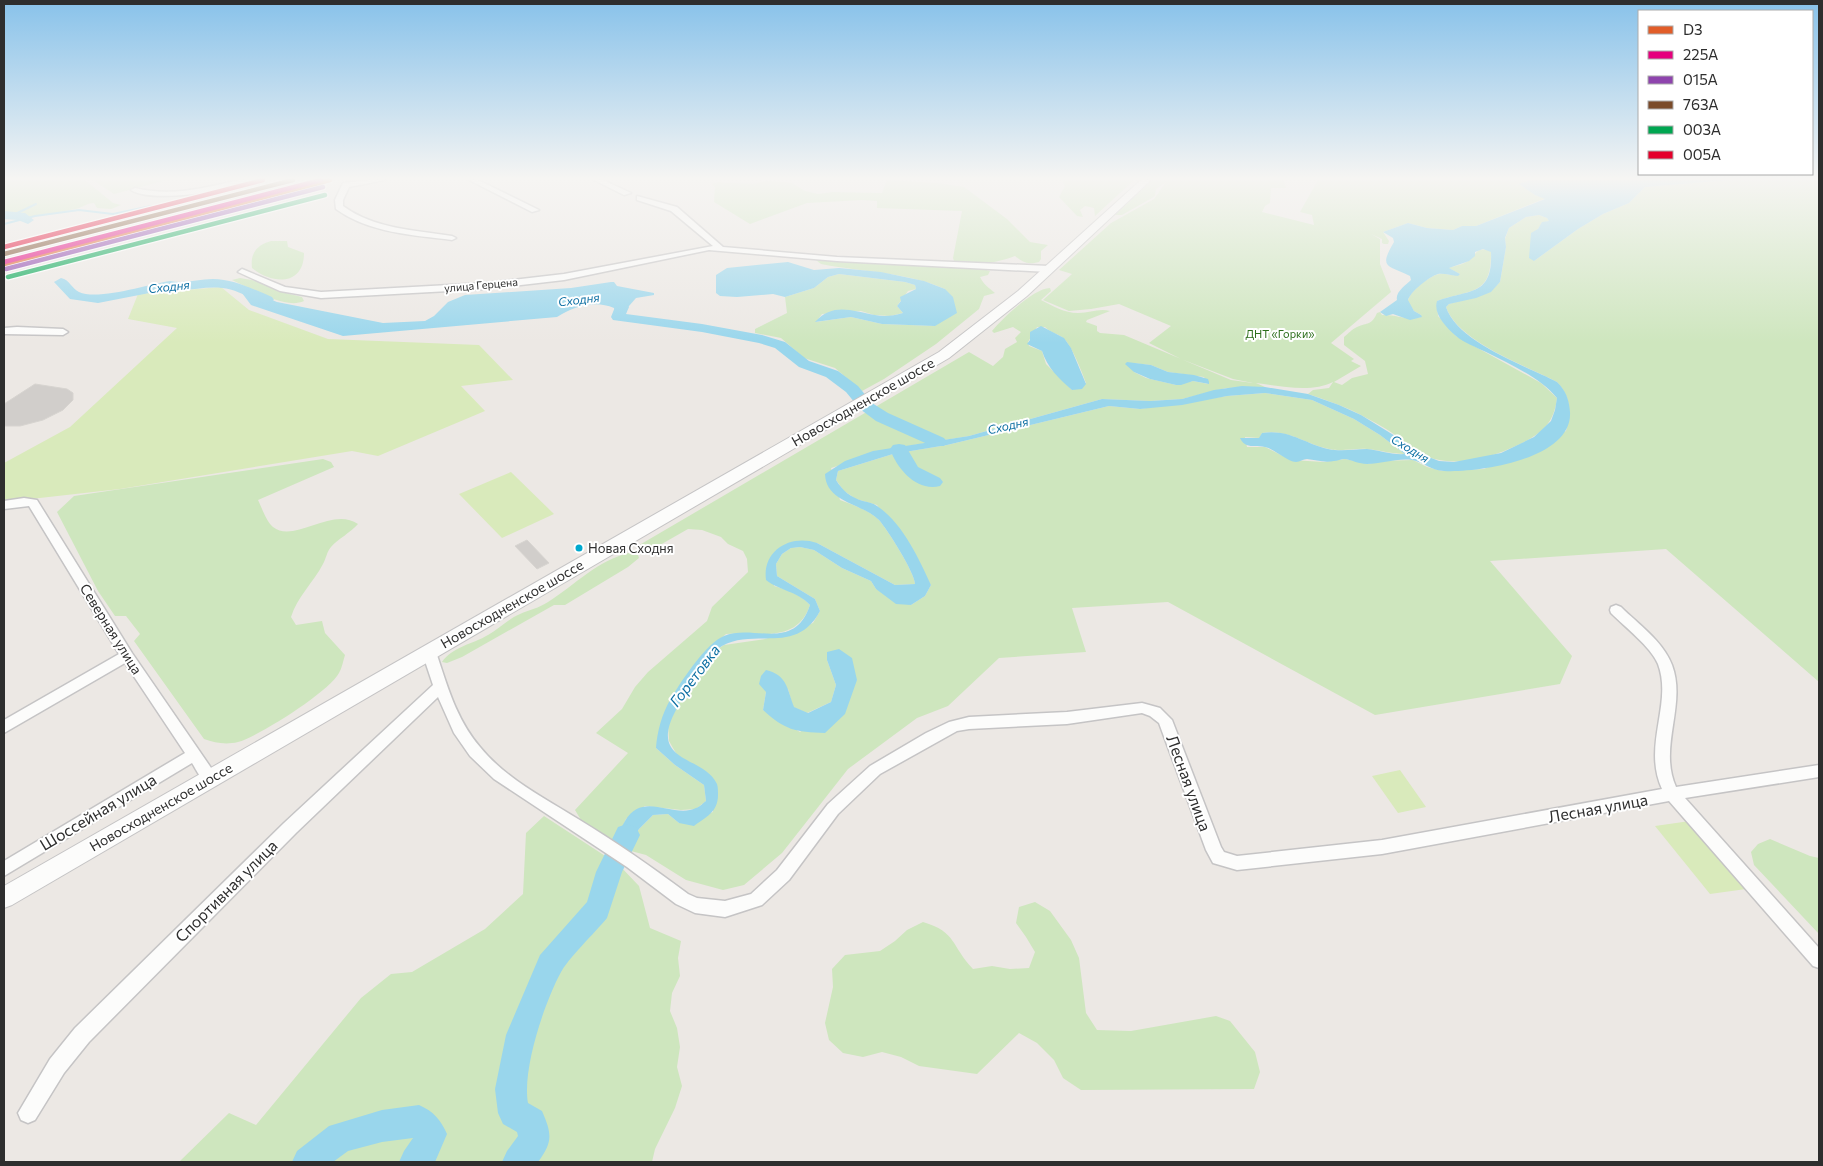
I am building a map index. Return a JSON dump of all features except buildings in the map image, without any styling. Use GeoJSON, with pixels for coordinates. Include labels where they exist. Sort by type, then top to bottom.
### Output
{"type":"FeatureCollection","features":[{"type":"Feature","properties":{"kind":"main road","name":"Новосходненское шоссе"},"geometry":{"type":"LineString","coordinates":[[4,898],[944,355],[976,333],[1008,307],[1087,234]]}},
{"type":"Feature","properties":{"kind":"street"},"geometry":{"type":"LineString","coordinates":[[430,234],[452,238]]}},
{"type":"Feature","properties":{"kind":"street"},"geometry":{"type":"LineString","coordinates":[[704,234],[720,248]]}},
{"type":"Feature","properties":{"kind":"street","name":"улица Герцена"},"geometry":{"type":"LineString","coordinates":[[242,272],[283,289],[321,295],[486,286],[564,277],[687,251],[720,248],[837,259],[1049,269]]}},
{"type":"Feature","properties":{"kind":"street"},"geometry":{"type":"LineString","coordinates":[[4,331],[63,332]]}},
{"type":"Feature","properties":{"kind":"street","name":"Северная улица"},"geometry":{"type":"LineString","coordinates":[[4,505],[24,502],[33,503],[127,656],[210,778]]}},
{"type":"Feature","properties":{"kind":"street"},"geometry":{"type":"LineString","coordinates":[[1616,610],[1665,664],[1668,684],[1661,741],[1663,773],[1666,785],[1819,960]]}},
{"type":"Feature","properties":{"kind":"street","name":"Лесная улица"},"geometry":{"type":"LineString","coordinates":[[429,652],[456,722],[475,752],[499,775],[633,862],[682,899],[695,904],[725,909],[742,906],[756,900],[770,890],[833,810],[875,770],[931,737],[954,726],[969,723],[1067,718],[1142,708],[1155,712],[1165,720],[1214,850],[1220,858],[1237,863],[1382,847],[1672,794],[1819,771]]}},
{"type":"Feature","properties":{"kind":"street"},"geometry":{"type":"LineString","coordinates":[[4,727],[127,656]]}},
{"type":"Feature","properties":{"kind":"street","name":"Спортивная улица"},"geometry":{"type":"LineString","coordinates":[[28,1113],[57,1066],[82,1035],[290,828],[442,685]]}},
{"type":"Feature","properties":{"kind":"street","name":"Шоссейная улица"},"geometry":{"type":"LineString","coordinates":[[4,869],[193,755]]}},
{"type":"Feature","properties":{"kind":"green space"},"geometry":{"type":"Polygon","coordinates":[[[958,234],[1022,234],[1030,242],[1048,245],[1041,251],[1039,262],[1035,263],[1026,263],[1015,256],[1000,261],[969,264],[954,261],[958,234]]]}},
{"type":"Feature","properties":{"kind":"green space","name":"ДНТ «Горки»"},"geometry":{"type":"Polygon","coordinates":[[[1098,234],[1372,234],[1380,239],[1380,264],[1391,292],[1331,343],[1354,359],[1351,361],[1361,366],[1334,382],[1342,385],[1352,378],[1368,374],[1365,361],[1344,345],[1344,337],[1357,327],[1371,322],[1377,313],[1380,312],[1382,315],[1411,318],[1421,317],[1408,302],[1415,289],[1436,275],[1460,274],[1448,268],[1466,262],[1479,250],[1491,251],[1488,277],[1483,284],[1469,292],[1437,301],[1438,316],[1456,336],[1541,383],[1557,398],[1553,415],[1540,432],[1506,450],[1466,461],[1440,460],[1427,457],[1415,451],[1392,432],[1355,412],[1308,394],[1313,390],[1329,388],[1333,382],[1305,388],[1256,383],[1265,387],[1226,388],[1182,399],[1150,401],[1102,399],[969,436],[896,448],[831,468],[840,500],[866,511],[879,520],[906,561],[915,584],[895,585],[817,543],[775,551],[774,586],[794,593],[810,605],[804,617],[796,626],[786,631],[763,634],[726,634],[702,655],[656,748],[675,765],[704,785],[706,801],[696,809],[681,810],[645,806],[626,819],[616,842],[581,820],[575,810],[628,753],[596,733],[622,709],[635,687],[648,672],[707,621],[712,607],[748,572],[747,559],[743,551],[728,544],[721,537],[702,530],[688,529],[646,553],[636,547],[969,352],[993,366],[1003,357],[1005,349],[1017,342],[1015,338],[1021,332],[1013,327],[994,333],[992,331],[1019,305],[1043,289],[1050,288],[1051,291],[1041,300],[1063,310],[1073,313],[1110,311],[1086,322],[1097,326],[1097,331],[1100,333],[1124,335],[1181,359],[1149,343],[1171,326],[1119,304],[1069,311],[1043,300],[1072,274],[1059,270],[1098,234]],[[1037,327],[1028,342],[1029,346],[1042,351],[1046,364],[1072,390],[1086,383],[1069,345],[1062,337],[1045,327],[1037,327]],[[1182,359],[1231,380],[1253,383],[1233,379],[1182,359]],[[1132,363],[1134,372],[1146,378],[1176,385],[1193,381],[1208,384],[1204,377],[1168,372],[1151,365],[1132,363]]]}},
{"type":"Feature","properties":{"kind":"green space"},"geometry":{"type":"Polygon","coordinates":[[[1372,234],[1385,234],[1389,241],[1388,244],[1382,243],[1382,239],[1372,234]]]}},
{"type":"Feature","properties":{"kind":"green space"},"geometry":{"type":"Polygon","coordinates":[[[1507,234],[1537,234],[1534,261],[1571,234],[1819,234],[1819,682],[1666,549],[1490,561],[1572,656],[1560,684],[1375,715],[1168,602],[1072,608],[1086,652],[999,658],[948,706],[917,718],[848,769],[782,853],[744,885],[723,890],[686,880],[646,855],[627,850],[639,829],[653,815],[668,814],[679,823],[713,812],[709,774],[677,755],[669,741],[668,724],[687,688],[716,650],[724,645],[765,639],[813,623],[820,611],[815,599],[777,576],[776,564],[782,554],[791,548],[800,547],[814,550],[842,568],[871,581],[876,589],[911,605],[925,596],[931,585],[877,505],[856,499],[844,491],[836,480],[838,471],[893,454],[947,445],[1109,406],[1140,409],[1227,396],[1265,393],[1312,400],[1354,419],[1380,435],[1405,454],[1367,449],[1334,450],[1288,435],[1272,432],[1262,433],[1260,438],[1245,437],[1247,447],[1265,447],[1291,460],[1324,462],[1345,459],[1369,464],[1378,461],[1413,460],[1427,467],[1442,471],[1484,469],[1566,431],[1569,405],[1565,393],[1557,382],[1478,342],[1453,320],[1446,307],[1449,304],[1490,292],[1500,282],[1507,234]],[[827,660],[836,685],[831,702],[807,713],[793,707],[788,689],[766,692],[763,710],[800,732],[857,680],[827,660]]]}},
{"type":"Feature","properties":{"kind":"green space"},"geometry":{"type":"Polygon","coordinates":[[[271,241],[287,241],[288,247],[304,253],[303,264],[299,272],[293,277],[277,279],[260,274],[252,268],[253,254],[258,247],[271,241]]]}},
{"type":"Feature","properties":{"kind":"green space"},"geometry":{"type":"Polygon","coordinates":[[[816,260],[983,269],[990,271],[988,275],[980,277],[995,293],[984,296],[979,309],[936,344],[884,379],[862,391],[835,368],[804,358],[781,338],[755,333],[755,329],[787,313],[785,297],[814,288],[828,277],[839,274],[905,282],[915,285],[916,289],[908,291],[897,306],[903,313],[890,316],[874,315],[861,311],[822,314],[816,322],[851,317],[882,324],[935,326],[945,289],[915,279],[836,267],[821,264],[816,260]]]}},
{"type":"Feature","properties":{"kind":"green space"},"geometry":{"type":"Polygon","coordinates":[[[240,278],[257,281],[278,291],[302,297],[304,301],[287,303],[268,297],[232,280],[240,278]]]}},
{"type":"Feature","properties":{"kind":"green space"},"geometry":{"type":"Polygon","coordinates":[[[221,287],[249,310],[328,339],[479,345],[513,380],[461,386],[485,411],[378,456],[352,451],[120,489],[4,502],[4,463],[70,427],[177,328],[128,319],[138,294],[221,287]]]}},
{"type":"Feature","properties":{"kind":"green space"},"geometry":{"type":"Polygon","coordinates":[[[323,459],[331,462],[334,467],[258,500],[266,518],[273,527],[282,531],[302,529],[337,519],[348,520],[358,524],[330,549],[319,571],[297,603],[291,617],[296,625],[322,621],[325,633],[345,655],[340,671],[333,681],[308,702],[277,723],[248,738],[229,743],[204,739],[134,641],[140,634],[126,616],[115,616],[98,591],[57,512],[74,496],[323,459]]]}},
{"type":"Feature","properties":{"kind":"green space"},"geometry":{"type":"Polygon","coordinates":[[[511,472],[554,514],[502,538],[459,494],[511,472]]]}},
{"type":"Feature","properties":{"kind":"green space"},"geometry":{"type":"Polygon","coordinates":[[[629,553],[638,555],[639,558],[628,567],[565,605],[554,605],[462,657],[447,663],[442,662],[457,649],[488,635],[516,616],[548,602],[607,561],[629,553]]]}},
{"type":"Feature","properties":{"kind":"green space"},"geometry":{"type":"Polygon","coordinates":[[[1400,770],[1426,807],[1398,813],[1372,776],[1400,770]]]}},
{"type":"Feature","properties":{"kind":"green space"},"geometry":{"type":"Polygon","coordinates":[[[544,816],[619,865],[639,886],[650,928],[681,941],[678,958],[680,976],[672,993],[670,1011],[677,1028],[680,1047],[677,1067],[682,1086],[675,1108],[655,1149],[652,1162],[179,1162],[229,1113],[256,1125],[361,998],[391,974],[412,972],[485,929],[523,894],[526,833],[544,816]]]}},
{"type":"Feature","properties":{"kind":"green space"},"geometry":{"type":"Polygon","coordinates":[[[1690,821],[1746,889],[1710,894],[1655,826],[1690,821]]]}},
{"type":"Feature","properties":{"kind":"green space"},"geometry":{"type":"Polygon","coordinates":[[[1770,839],[1819,858],[1819,934],[1754,865],[1751,852],[1758,844],[1770,839]]]}},
{"type":"Feature","properties":{"kind":"green space"},"geometry":{"type":"Polygon","coordinates":[[[1035,902],[1050,911],[1071,940],[1079,958],[1086,1013],[1097,1030],[1131,1031],[1216,1016],[1230,1021],[1255,1052],[1260,1072],[1254,1089],[1081,1090],[1063,1078],[1054,1060],[1037,1043],[1019,1033],[977,1074],[919,1066],[901,1057],[882,1052],[863,1057],[843,1053],[829,1040],[825,1023],[833,987],[832,969],[845,955],[880,951],[907,930],[923,922],[942,930],[948,935],[973,969],[992,966],[1010,969],[1029,968],[1035,952],[1016,923],[1019,907],[1035,902]]]}},
{"type":"Feature","properties":{"kind":"water"},"geometry":{"type":"Polygon","coordinates":[[[1387,234],[1506,234],[1500,282],[1491,292],[1476,298],[1449,304],[1446,307],[1453,320],[1478,342],[1560,385],[1569,403],[1570,412],[1567,428],[1556,441],[1540,452],[1521,460],[1500,466],[1459,471],[1440,471],[1412,460],[1395,460],[1367,464],[1345,459],[1327,462],[1307,459],[1296,462],[1288,460],[1269,448],[1245,444],[1240,438],[1259,438],[1262,433],[1272,432],[1296,437],[1333,450],[1367,449],[1405,454],[1380,435],[1354,419],[1312,400],[1265,393],[1227,396],[1182,405],[1140,409],[1109,406],[947,445],[893,454],[838,471],[836,480],[844,490],[854,498],[877,506],[902,531],[931,585],[925,596],[911,605],[896,604],[876,589],[871,581],[842,568],[814,550],[800,547],[791,548],[782,554],[776,564],[777,576],[815,599],[820,611],[810,625],[799,633],[787,637],[735,641],[722,646],[709,658],[690,685],[669,727],[668,740],[673,749],[710,775],[717,784],[717,801],[714,810],[694,826],[679,823],[668,814],[653,815],[639,829],[627,850],[616,842],[625,821],[632,812],[640,807],[649,806],[687,810],[697,807],[706,801],[704,785],[675,765],[656,748],[660,723],[667,705],[680,684],[694,664],[717,640],[735,633],[772,634],[783,632],[794,628],[803,620],[810,605],[800,597],[766,580],[766,569],[769,560],[780,547],[798,541],[817,543],[895,585],[915,584],[906,561],[879,520],[872,514],[838,497],[827,484],[825,474],[845,461],[873,451],[969,436],[1102,399],[1150,401],[1182,399],[1214,390],[1242,386],[1265,387],[1308,394],[1339,405],[1361,415],[1400,439],[1413,451],[1439,461],[1454,462],[1501,453],[1534,437],[1551,421],[1557,398],[1550,390],[1524,372],[1459,338],[1445,324],[1437,311],[1437,301],[1469,292],[1483,284],[1488,277],[1491,267],[1491,252],[1483,249],[1475,252],[1475,256],[1469,261],[1449,268],[1460,274],[1458,276],[1438,274],[1425,281],[1408,300],[1414,311],[1422,317],[1410,320],[1393,314],[1386,316],[1380,312],[1397,300],[1399,291],[1411,280],[1410,276],[1391,268],[1386,262],[1394,242],[1393,238],[1387,234]]]}},
{"type":"Feature","properties":{"kind":"water"},"geometry":{"type":"Polygon","coordinates":[[[1531,234],[1571,234],[1534,261],[1529,258],[1531,234]]]}},
{"type":"Feature","properties":{"kind":"water"},"geometry":{"type":"Polygon","coordinates":[[[788,262],[814,270],[839,268],[881,272],[924,281],[945,289],[953,297],[957,313],[935,326],[882,324],[851,317],[815,322],[829,312],[836,310],[851,310],[882,316],[903,313],[897,306],[901,301],[900,297],[916,289],[915,285],[905,282],[839,274],[828,277],[814,288],[785,297],[773,294],[737,297],[720,296],[716,293],[716,275],[727,268],[788,262]]]}},
{"type":"Feature","properties":{"kind":"water"},"geometry":{"type":"Polygon","coordinates":[[[614,282],[617,286],[654,293],[654,295],[636,298],[622,314],[616,313],[614,308],[592,304],[578,307],[557,317],[343,336],[251,305],[242,293],[245,289],[277,302],[383,323],[425,321],[434,316],[448,302],[465,295],[571,288],[614,282]]]}},
{"type":"Feature","properties":{"kind":"water"},"geometry":{"type":"Polygon","coordinates":[[[1041,326],[1064,338],[1071,348],[1086,384],[1082,389],[1072,390],[1054,372],[1042,351],[1027,344],[1030,340],[1030,332],[1041,326]]]}},
{"type":"Feature","properties":{"kind":"water"},"geometry":{"type":"Polygon","coordinates":[[[1127,362],[1151,365],[1168,372],[1194,375],[1208,379],[1209,384],[1193,381],[1176,385],[1150,379],[1134,372],[1125,364],[1127,362]]]}},
{"type":"Feature","properties":{"kind":"water"},"geometry":{"type":"Polygon","coordinates":[[[839,649],[852,658],[857,680],[845,714],[825,733],[791,729],[778,722],[763,710],[766,692],[759,684],[761,676],[766,670],[773,672],[782,679],[788,688],[794,707],[808,713],[831,702],[836,685],[827,660],[827,652],[839,649]]]}},
{"type":"Feature","properties":{"kind":"waterway","name":"Сходня"},"geometry":{"type":"LineString","coordinates":[[61,282],[75,296],[98,299],[170,285],[181,287],[212,283],[227,284],[267,300]]}},
{"type":"Feature","properties":{"kind":"waterway","name":"Сходня"},"geometry":{"type":"LineString","coordinates":[[607,297],[615,298],[622,307],[618,317],[621,318],[702,328],[762,339],[780,345],[804,364],[832,374],[852,389],[866,406],[882,417],[938,442]]}},
{"type":"Feature","properties":{"kind":"waterway"},"geometry":{"type":"LineString","coordinates":[[899,449],[904,462],[912,471],[934,482]]}},
{"type":"Feature","properties":{"kind":"waterway","name":"Горетовка"},"geometry":{"type":"LineString","coordinates":[[518,1162],[535,1140],[531,1122],[514,1113],[510,1089],[521,1035],[550,964],[598,909],[609,872],[627,835]]}},
{"type":"Feature","properties":{"kind":"waterway","name":"Горетовка"},"geometry":{"type":"LineString","coordinates":[[308,1162],[340,1137],[382,1126],[419,1121],[431,1134],[423,1153],[415,1162]]}},
{"type":"Feature","properties":{"kind":"transit line","name":"005А"},"geometry":{"type":"LineString","coordinates":[[4,247],[53,234]]}},
{"type":"Feature","properties":{"kind":"transit line","name":"763А"},"geometry":{"type":"LineString","coordinates":[[4,254],[80,234]]}},
{"type":"Feature","properties":{"kind":"transit line","name":"225А"},"geometry":{"type":"LineString","coordinates":[[4,262],[111,234]]}},
{"type":"Feature","properties":{"kind":"transit line","name":"D3"},"geometry":{"type":"LineString","coordinates":[[4,264],[119,234]]}},
{"type":"Feature","properties":{"kind":"transit line","name":"015А"},"geometry":{"type":"LineString","coordinates":[[6,269],[140,234]]}},
{"type":"Feature","properties":{"kind":"transit line","name":"003А"},"geometry":{"type":"LineString","coordinates":[[8,277],[173,234]]}},
{"type":"Feature","properties":{"kind":"place","name":"Новая Сходня"},"geometry":{"type":"Point","coordinates":[579,548]}}]}
